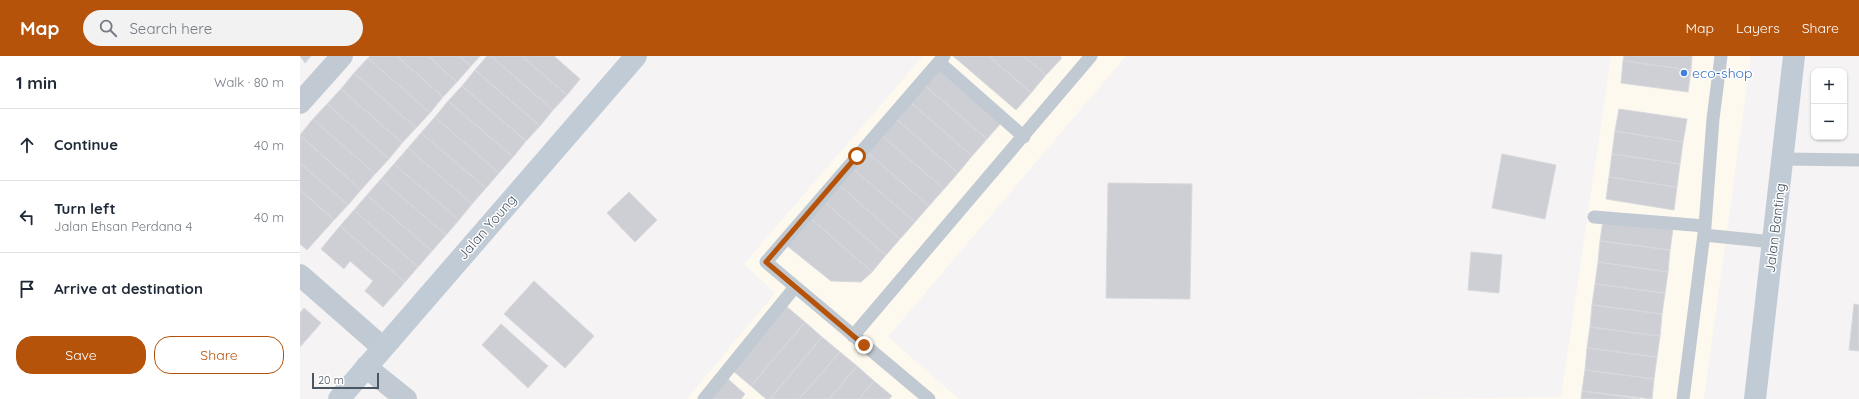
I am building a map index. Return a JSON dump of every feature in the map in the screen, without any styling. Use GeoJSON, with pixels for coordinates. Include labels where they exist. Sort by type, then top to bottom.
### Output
{"type":"FeatureCollection","features":[{"type":"Feature","properties":{"kind":"main road","name":"Jalan Young"},"geometry":{"type":"LineString","coordinates":[[338,399],[636,56]]}},
{"type":"Feature","properties":{"kind":"main road","name":"Jalan Banting"},"geometry":{"type":"LineString","coordinates":[[1755,399],[1794,56]]}},
{"type":"Feature","properties":{"kind":"street"},"geometry":{"type":"LineString","coordinates":[[300,104],[342,56]]}},
{"type":"Feature","properties":{"kind":"street"},"geometry":{"type":"LineString","coordinates":[[300,275],[382,347]]}},
{"type":"Feature","properties":{"kind":"street"},"geometry":{"type":"LineString","coordinates":[[366,367],[406,399]]}},
{"type":"Feature","properties":{"kind":"lane"},"geometry":{"type":"LineString","coordinates":[[853,336],[1091,56]]}},
{"type":"Feature","properties":{"kind":"lane"},"geometry":{"type":"LineString","coordinates":[[1683,399],[1705,230],[1713,119],[1721,56]]}},
{"type":"Feature","properties":{"kind":"lane"},"geometry":{"type":"LineString","coordinates":[[929,399],[766,262],[942,59],[1024,136]]}},
{"type":"Feature","properties":{"kind":"lane"},"geometry":{"type":"LineString","coordinates":[[1783,159],[1859,160]]}},
{"type":"Feature","properties":{"kind":"lane"},"geometry":{"type":"LineString","coordinates":[[1594,217],[1705,230],[1773,242]]}},
{"type":"Feature","properties":{"kind":"lane"},"geometry":{"type":"LineString","coordinates":[[704,399],[795,287]]}},
{"type":"Feature","properties":{"kind":"shaded area"},"geometry":{"type":"Polygon","coordinates":[[[923,56],[1126,56],[888,337],[959,399],[687,399],[775,293],[744,264],[923,56]]]}},
{"type":"Feature","properties":{"kind":"shaded area"},"geometry":{"type":"Polygon","coordinates":[[[1611,56],[1751,56],[1704,399],[1393,399],[1561,397],[1611,56]]]}},
{"type":"Feature","properties":{"kind":"building"},"geometry":{"type":"Polygon","coordinates":[[[300,56],[311,56],[305,63],[300,56]]]}},
{"type":"Feature","properties":{"kind":"building"},"geometry":{"type":"Polygon","coordinates":[[[370,56],[397,56],[443,97],[430,113],[368,58],[370,56]]]}},
{"type":"Feature","properties":{"kind":"building"},"geometry":{"type":"Polygon","coordinates":[[[397,56],[428,56],[457,82],[443,97],[397,56]]]}},
{"type":"Feature","properties":{"kind":"building"},"geometry":{"type":"Polygon","coordinates":[[[428,56],[459,56],[471,66],[457,82],[428,56]]]}},
{"type":"Feature","properties":{"kind":"building"},"geometry":{"type":"Polygon","coordinates":[[[459,56],[480,56],[471,66],[459,56]]]}},
{"type":"Feature","properties":{"kind":"building"},"geometry":{"type":"Polygon","coordinates":[[[487,56],[491,56],[553,110],[540,126],[475,70],[487,56]]]}},
{"type":"Feature","properties":{"kind":"building"},"geometry":{"type":"Polygon","coordinates":[[[491,56],[522,56],[567,95],[553,110],[491,56]]]}},
{"type":"Feature","properties":{"kind":"building"},"geometry":{"type":"Polygon","coordinates":[[[522,56],[554,56],[580,79],[567,95],[522,56]]]}},
{"type":"Feature","properties":{"kind":"building"},"geometry":{"type":"Polygon","coordinates":[[[953,56],[989,56],[1031,93],[1016,110],[953,56]]]}},
{"type":"Feature","properties":{"kind":"building"},"geometry":{"type":"Polygon","coordinates":[[[989,56],[1024,56],[1046,75],[1031,93],[989,56]]]}},
{"type":"Feature","properties":{"kind":"building"},"geometry":{"type":"Polygon","coordinates":[[[1024,56],[1060,56],[1062,58],[1046,75],[1024,56]]]}},
{"type":"Feature","properties":{"kind":"building"},"geometry":{"type":"Polygon","coordinates":[[[1624,56],[1692,56],[1691,70],[1623,61],[1624,56]]]}},
{"type":"Feature","properties":{"kind":"building"},"geometry":{"type":"Polygon","coordinates":[[[368,58],[430,113],[416,128],[354,73],[368,58]]]}},
{"type":"Feature","properties":{"kind":"building"},"geometry":{"type":"Polygon","coordinates":[[[1623,61],[1691,70],[1688,92],[1621,83],[1623,61]]]}},
{"type":"Feature","properties":{"kind":"building"},"geometry":{"type":"Polygon","coordinates":[[[938,68],[1001,123],[987,139],[924,85],[938,68]]]}},
{"type":"Feature","properties":{"kind":"building"},"geometry":{"type":"Polygon","coordinates":[[[475,70],[540,126],[526,141],[462,86],[475,70]]]}},
{"type":"Feature","properties":{"kind":"building"},"geometry":{"type":"Polygon","coordinates":[[[354,73],[416,128],[402,143],[341,89],[354,73]]]}},
{"type":"Feature","properties":{"kind":"building"},"geometry":{"type":"Polygon","coordinates":[[[924,85],[987,139],[972,156],[910,102],[924,85]]]}},
{"type":"Feature","properties":{"kind":"building"},"geometry":{"type":"Polygon","coordinates":[[[462,86],[526,141],[513,157],[448,101],[462,86]]]}},
{"type":"Feature","properties":{"kind":"building"},"geometry":{"type":"Polygon","coordinates":[[[341,89],[402,143],[389,159],[327,104],[341,89]]]}},
{"type":"Feature","properties":{"kind":"building"},"geometry":{"type":"Polygon","coordinates":[[[448,101],[513,157],[499,173],[435,117],[448,101]]]}},
{"type":"Feature","properties":{"kind":"building"},"geometry":{"type":"Polygon","coordinates":[[[910,102],[972,156],[958,173],[895,118],[910,102]]]}},
{"type":"Feature","properties":{"kind":"building"},"geometry":{"type":"Polygon","coordinates":[[[327,104],[389,159],[375,174],[313,119],[327,104]]]}},
{"type":"Feature","properties":{"kind":"building"},"geometry":{"type":"Polygon","coordinates":[[[1619,109],[1687,119],[1683,142],[1615,131],[1619,109]]]}},
{"type":"Feature","properties":{"kind":"building"},"geometry":{"type":"Polygon","coordinates":[[[435,117],[499,173],[486,188],[421,133],[435,117]]]}},
{"type":"Feature","properties":{"kind":"building"},"geometry":{"type":"Polygon","coordinates":[[[895,118],[958,173],[944,189],[881,135],[895,118]]]}},
{"type":"Feature","properties":{"kind":"building"},"geometry":{"type":"Polygon","coordinates":[[[313,119],[375,174],[361,190],[300,135],[313,119]]]}},
{"type":"Feature","properties":{"kind":"building"},"geometry":{"type":"Polygon","coordinates":[[[1615,131],[1683,142],[1680,164],[1612,154],[1615,131]]]}},
{"type":"Feature","properties":{"kind":"building"},"geometry":{"type":"Polygon","coordinates":[[[421,133],[486,188],[472,204],[408,148],[421,133]]]}},
{"type":"Feature","properties":{"kind":"building"},"geometry":{"type":"Polygon","coordinates":[[[300,135],[361,190],[348,205],[300,163],[300,135]]]}},
{"type":"Feature","properties":{"kind":"building"},"geometry":{"type":"Polygon","coordinates":[[[881,135],[944,189],[929,206],[866,151],[881,135]]]}},
{"type":"Feature","properties":{"kind":"building"},"geometry":{"type":"Polygon","coordinates":[[[408,148],[472,204],[459,220],[394,164],[408,148]]]}},
{"type":"Feature","properties":{"kind":"building"},"geometry":{"type":"Polygon","coordinates":[[[866,151],[929,206],[915,222],[852,168],[866,151]]]}},
{"type":"Feature","properties":{"kind":"building"},"geometry":{"type":"Polygon","coordinates":[[[1502,154],[1556,165],[1545,219],[1492,208],[1502,154]]]}},
{"type":"Feature","properties":{"kind":"building"},"geometry":{"type":"Polygon","coordinates":[[[1612,154],[1680,164],[1677,187],[1609,177],[1612,154]]]}},
{"type":"Feature","properties":{"kind":"building"},"geometry":{"type":"Polygon","coordinates":[[[300,163],[348,205],[334,220],[300,190],[300,163]]]}},
{"type":"Feature","properties":{"kind":"building"},"geometry":{"type":"Polygon","coordinates":[[[394,164],[459,220],[446,235],[381,179],[394,164]]]}},
{"type":"Feature","properties":{"kind":"building"},"geometry":{"type":"Polygon","coordinates":[[[852,168],[915,222],[900,239],[838,184],[852,168]]]}},
{"type":"Feature","properties":{"kind":"building"},"geometry":{"type":"Polygon","coordinates":[[[1609,177],[1677,187],[1674,210],[1606,199],[1609,177]]]}},
{"type":"Feature","properties":{"kind":"building"},"geometry":{"type":"Polygon","coordinates":[[[381,179],[446,235],[432,251],[367,195],[381,179]]]}},
{"type":"Feature","properties":{"kind":"building"},"geometry":{"type":"Polygon","coordinates":[[[1108,183],[1192,184],[1190,299],[1106,298],[1108,183]]]}},
{"type":"Feature","properties":{"kind":"building"},"geometry":{"type":"Polygon","coordinates":[[[838,184],[900,239],[886,255],[823,201],[838,184]]]}},
{"type":"Feature","properties":{"kind":"building"},"geometry":{"type":"Polygon","coordinates":[[[300,190],[334,220],[307,250],[300,244],[300,190]]]}},
{"type":"Feature","properties":{"kind":"building"},"geometry":{"type":"Polygon","coordinates":[[[629,192],[657,220],[635,242],[607,213],[629,192]]]}},
{"type":"Feature","properties":{"kind":"building"},"geometry":{"type":"Polygon","coordinates":[[[367,195],[432,251],[418,267],[354,210],[367,195]]]}},
{"type":"Feature","properties":{"kind":"building"},"geometry":{"type":"Polygon","coordinates":[[[823,201],[886,255],[872,272],[809,217],[823,201]]]}},
{"type":"Feature","properties":{"kind":"building"},"geometry":{"type":"Polygon","coordinates":[[[354,210],[418,267],[405,282],[340,226],[354,210]]]}},
{"type":"Feature","properties":{"kind":"building"},"geometry":{"type":"Polygon","coordinates":[[[809,217],[872,272],[861,282],[831,281],[786,245],[809,217]]]}},
{"type":"Feature","properties":{"kind":"building"},"geometry":{"type":"Polygon","coordinates":[[[1603,220],[1673,229],[1670,250],[1600,241],[1603,220]]]}},
{"type":"Feature","properties":{"kind":"building"},"geometry":{"type":"Polygon","coordinates":[[[340,226],[405,282],[383,307],[365,291],[373,281],[350,261],[344,269],[321,249],[340,226]]]}},
{"type":"Feature","properties":{"kind":"building"},"geometry":{"type":"Polygon","coordinates":[[[1600,241],[1670,250],[1668,272],[1598,262],[1600,241]]]}},
{"type":"Feature","properties":{"kind":"building"},"geometry":{"type":"Polygon","coordinates":[[[1471,252],[1502,255],[1499,293],[1468,290],[1471,252]]]}},
{"type":"Feature","properties":{"kind":"building"},"geometry":{"type":"Polygon","coordinates":[[[1598,262],[1668,272],[1665,293],[1595,284],[1598,262]]]}},
{"type":"Feature","properties":{"kind":"building"},"geometry":{"type":"Polygon","coordinates":[[[534,281],[594,336],[565,368],[504,314],[534,281]]]}},
{"type":"Feature","properties":{"kind":"building"},"geometry":{"type":"Polygon","coordinates":[[[1595,284],[1665,293],[1662,314],[1592,305],[1595,284]]]}},
{"type":"Feature","properties":{"kind":"building"},"geometry":{"type":"Polygon","coordinates":[[[1854,304],[1859,305],[1859,351],[1849,350],[1854,304]]]}},
{"type":"Feature","properties":{"kind":"building"},"geometry":{"type":"Polygon","coordinates":[[[1592,305],[1662,314],[1660,336],[1590,327],[1592,305]]]}},
{"type":"Feature","properties":{"kind":"building"},"geometry":{"type":"Polygon","coordinates":[[[787,307],[805,322],[751,386],[733,371],[787,307]]]}},
{"type":"Feature","properties":{"kind":"building"},"geometry":{"type":"Polygon","coordinates":[[[304,308],[321,323],[300,347],[300,313],[304,308]]]}},
{"type":"Feature","properties":{"kind":"building"},"geometry":{"type":"Polygon","coordinates":[[[805,322],[822,337],[770,399],[766,399],[751,386],[805,322]]]}},
{"type":"Feature","properties":{"kind":"building"},"geometry":{"type":"Polygon","coordinates":[[[501,324],[548,366],[528,388],[482,345],[501,324]]]}},
{"type":"Feature","properties":{"kind":"building"},"geometry":{"type":"Polygon","coordinates":[[[1590,327],[1660,336],[1657,357],[1587,348],[1590,327]]]}},
{"type":"Feature","properties":{"kind":"building"},"geometry":{"type":"Polygon","coordinates":[[[822,337],[840,352],[799,399],[770,399],[822,337]]]}},
{"type":"Feature","properties":{"kind":"building"},"geometry":{"type":"Polygon","coordinates":[[[1587,348],[1657,357],[1654,379],[1585,370],[1587,348]]]}},
{"type":"Feature","properties":{"kind":"building"},"geometry":{"type":"Polygon","coordinates":[[[840,352],[857,366],[829,399],[799,399],[840,352]]]}},
{"type":"Feature","properties":{"kind":"building"},"geometry":{"type":"Polygon","coordinates":[[[857,366],[874,381],[859,399],[829,399],[857,366]]]}},
{"type":"Feature","properties":{"kind":"building"},"geometry":{"type":"Polygon","coordinates":[[[1585,370],[1654,379],[1652,399],[1582,391],[1585,370]]]}},
{"type":"Feature","properties":{"kind":"building"},"geometry":{"type":"Polygon","coordinates":[[[728,379],[745,394],[741,399],[711,399],[728,379]]]}},
{"type":"Feature","properties":{"kind":"building"},"geometry":{"type":"Polygon","coordinates":[[[874,381],[892,396],[889,399],[859,399],[874,381]]]}},
{"type":"Feature","properties":{"kind":"building"},"geometry":{"type":"Polygon","coordinates":[[[1582,391],[1640,399],[1581,399],[1582,391]]]}},
{"type":"Feature","properties":{"kind":"place","name":"eco-shop"},"geometry":{"type":"Point","coordinates":[1684,73]}},
{"type":"Feature","properties":{"kind":"route"},"geometry":{"type":"LineString","coordinates":[[857,156],[766,262],[864,345]]}}]}
